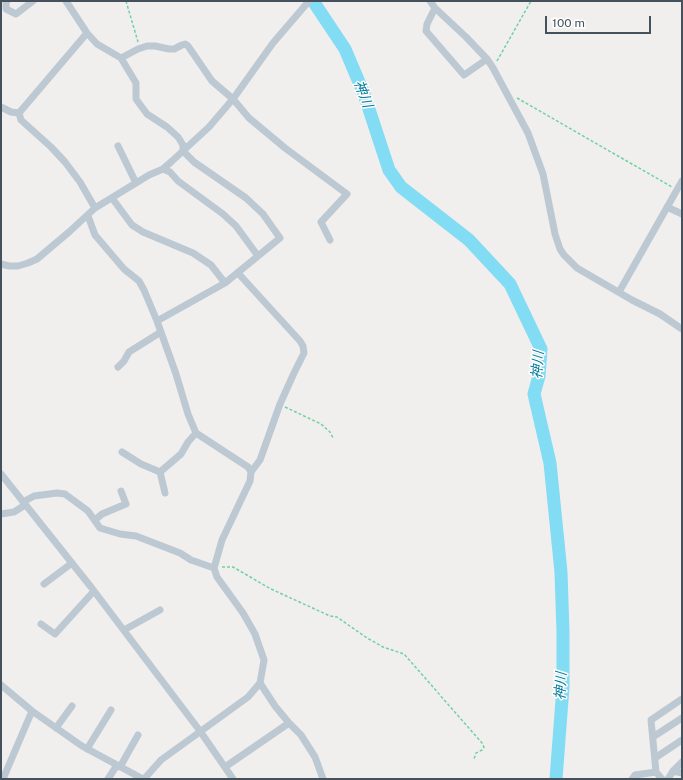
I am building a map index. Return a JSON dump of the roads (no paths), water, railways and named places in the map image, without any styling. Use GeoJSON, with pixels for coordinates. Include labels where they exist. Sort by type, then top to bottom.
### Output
{"type":"FeatureCollection","features":[{"type":"Feature","properties":{"kind":"street"},"geometry":{"type":"LineString","coordinates":[[7,1],[6,9],[16,14],[33,1]]}},
{"type":"Feature","properties":{"kind":"street"},"geometry":{"type":"LineString","coordinates":[[66,1],[87,33],[97,44],[121,58],[136,83],[136,99],[147,114],[167,127],[178,137],[183,145],[183,151],[194,162],[246,198],[263,214],[280,238],[225,283],[157,321]]}},
{"type":"Feature","properties":{"kind":"street"},"geometry":{"type":"LineString","coordinates":[[1,264],[18,266],[36,259],[88,216],[95,208],[149,175],[163,169],[209,127],[234,99],[274,43],[309,1]]}},
{"type":"Feature","properties":{"kind":"street"},"geometry":{"type":"LineString","coordinates":[[430,1],[435,8],[466,36],[487,59],[528,133],[539,162],[560,250],[569,262],[577,268],[660,314],[682,329]]}},
{"type":"Feature","properties":{"kind":"street"},"geometry":{"type":"LineString","coordinates":[[435,8],[427,24],[426,31],[464,75],[487,59]]}},
{"type":"Feature","properties":{"kind":"street"},"geometry":{"type":"LineString","coordinates":[[19,113],[87,33]]}},
{"type":"Feature","properties":{"kind":"street"},"geometry":{"type":"LineString","coordinates":[[121,58],[140,48],[155,46],[174,49],[185,44],[188,46],[212,80],[234,99],[249,118],[262,130],[347,194],[321,222],[330,240]]}},
{"type":"Feature","properties":{"kind":"street"},"geometry":{"type":"LineString","coordinates":[[1,107],[11,112],[19,113]]}},
{"type":"Feature","properties":{"kind":"street"},"geometry":{"type":"LineString","coordinates":[[19,113],[21,120],[52,147],[65,162],[80,182],[95,208]]}},
{"type":"Feature","properties":{"kind":"street"},"geometry":{"type":"LineString","coordinates":[[118,146],[136,183]]}},
{"type":"Feature","properties":{"kind":"street"},"geometry":{"type":"LineString","coordinates":[[163,169],[170,172],[178,181],[223,214],[236,226],[258,256]]}},
{"type":"Feature","properties":{"kind":"street"},"geometry":{"type":"LineString","coordinates":[[619,292],[682,181]]}},
{"type":"Feature","properties":{"kind":"street"},"geometry":{"type":"LineString","coordinates":[[112,198],[132,225],[143,232],[193,253],[211,266],[225,283]]}},
{"type":"Feature","properties":{"kind":"street"},"geometry":{"type":"LineString","coordinates":[[667,207],[682,214]]}},
{"type":"Feature","properties":{"kind":"street"},"geometry":{"type":"LineString","coordinates":[[88,216],[95,235],[124,269],[140,281],[157,321],[176,374],[188,414],[196,433],[248,467],[251,472]]}},
{"type":"Feature","properties":{"kind":"street"},"geometry":{"type":"LineString","coordinates":[[1,685],[32,711],[87,749],[143,779],[161,760],[248,697],[260,683],[264,660],[255,634],[243,613],[217,577],[214,568],[222,540],[250,481],[251,472],[260,460],[280,404],[304,352],[303,346],[238,273]]}},
{"type":"Feature","properties":{"kind":"street"},"geometry":{"type":"LineString","coordinates":[[118,367],[124,361],[129,352],[161,332]]}},
{"type":"Feature","properties":{"kind":"street"},"geometry":{"type":"LineString","coordinates":[[160,472],[181,454],[188,442],[196,433]]}},
{"type":"Feature","properties":{"kind":"street"},"geometry":{"type":"LineString","coordinates":[[122,452],[141,464],[160,472]]}},
{"type":"Feature","properties":{"kind":"street"},"geometry":{"type":"LineString","coordinates":[[160,472],[164,493]]}},
{"type":"Feature","properties":{"kind":"street"},"geometry":{"type":"LineString","coordinates":[[1,474],[94,590],[200,731],[232,779]]}},
{"type":"Feature","properties":{"kind":"street"},"geometry":{"type":"LineString","coordinates":[[95,520],[102,514],[126,504],[121,491]]}},
{"type":"Feature","properties":{"kind":"street"},"geometry":{"type":"LineString","coordinates":[[1,514],[14,512],[34,496],[56,493],[65,494],[88,511],[100,528],[120,534],[136,536],[180,553],[191,560],[214,568]]}},
{"type":"Feature","properties":{"kind":"street"},"geometry":{"type":"LineString","coordinates":[[44,584],[72,563]]}},
{"type":"Feature","properties":{"kind":"street"},"geometry":{"type":"LineString","coordinates":[[41,624],[55,634],[94,590]]}},
{"type":"Feature","properties":{"kind":"street"},"geometry":{"type":"LineString","coordinates":[[124,630],[160,610]]}},
{"type":"Feature","properties":{"kind":"street"},"geometry":{"type":"LineString","coordinates":[[260,683],[275,706],[301,735],[315,757],[324,779]]}},
{"type":"Feature","properties":{"kind":"street"},"geometry":{"type":"LineString","coordinates":[[662,779],[656,772],[651,720],[682,699]]}},
{"type":"Feature","properties":{"kind":"street"},"geometry":{"type":"LineString","coordinates":[[56,728],[72,706]]}},
{"type":"Feature","properties":{"kind":"street"},"geometry":{"type":"LineString","coordinates":[[87,749],[110,710]]}},
{"type":"Feature","properties":{"kind":"street"},"geometry":{"type":"LineString","coordinates":[[3,779],[32,711]]}},
{"type":"Feature","properties":{"kind":"street"},"geometry":{"type":"LineString","coordinates":[[653,737],[682,718]]}},
{"type":"Feature","properties":{"kind":"street"},"geometry":{"type":"LineString","coordinates":[[225,767],[289,723]]}},
{"type":"Feature","properties":{"kind":"street"},"geometry":{"type":"LineString","coordinates":[[108,779],[119,766],[138,735]]}},
{"type":"Feature","properties":{"kind":"street"},"geometry":{"type":"LineString","coordinates":[[655,758],[682,740]]}},
{"type":"Feature","properties":{"kind":"street"},"geometry":{"type":"LineString","coordinates":[[668,779],[673,771],[682,762]]}},
{"type":"Feature","properties":{"kind":"street"},"geometry":{"type":"LineString","coordinates":[[673,771],[682,772]]}},
{"type":"Feature","properties":{"kind":"street"},"geometry":{"type":"LineString","coordinates":[[632,779],[634,775],[656,772]]}},
{"type":"Feature","properties":{"kind":"waterway","name":"神川"},"geometry":{"type":"LineString","coordinates":[[313,1],[345,49],[364,94],[389,170],[401,187],[469,240],[510,284],[541,349],[539,376],[534,394],[550,463],[561,572],[563,687],[556,779]]}}]}
